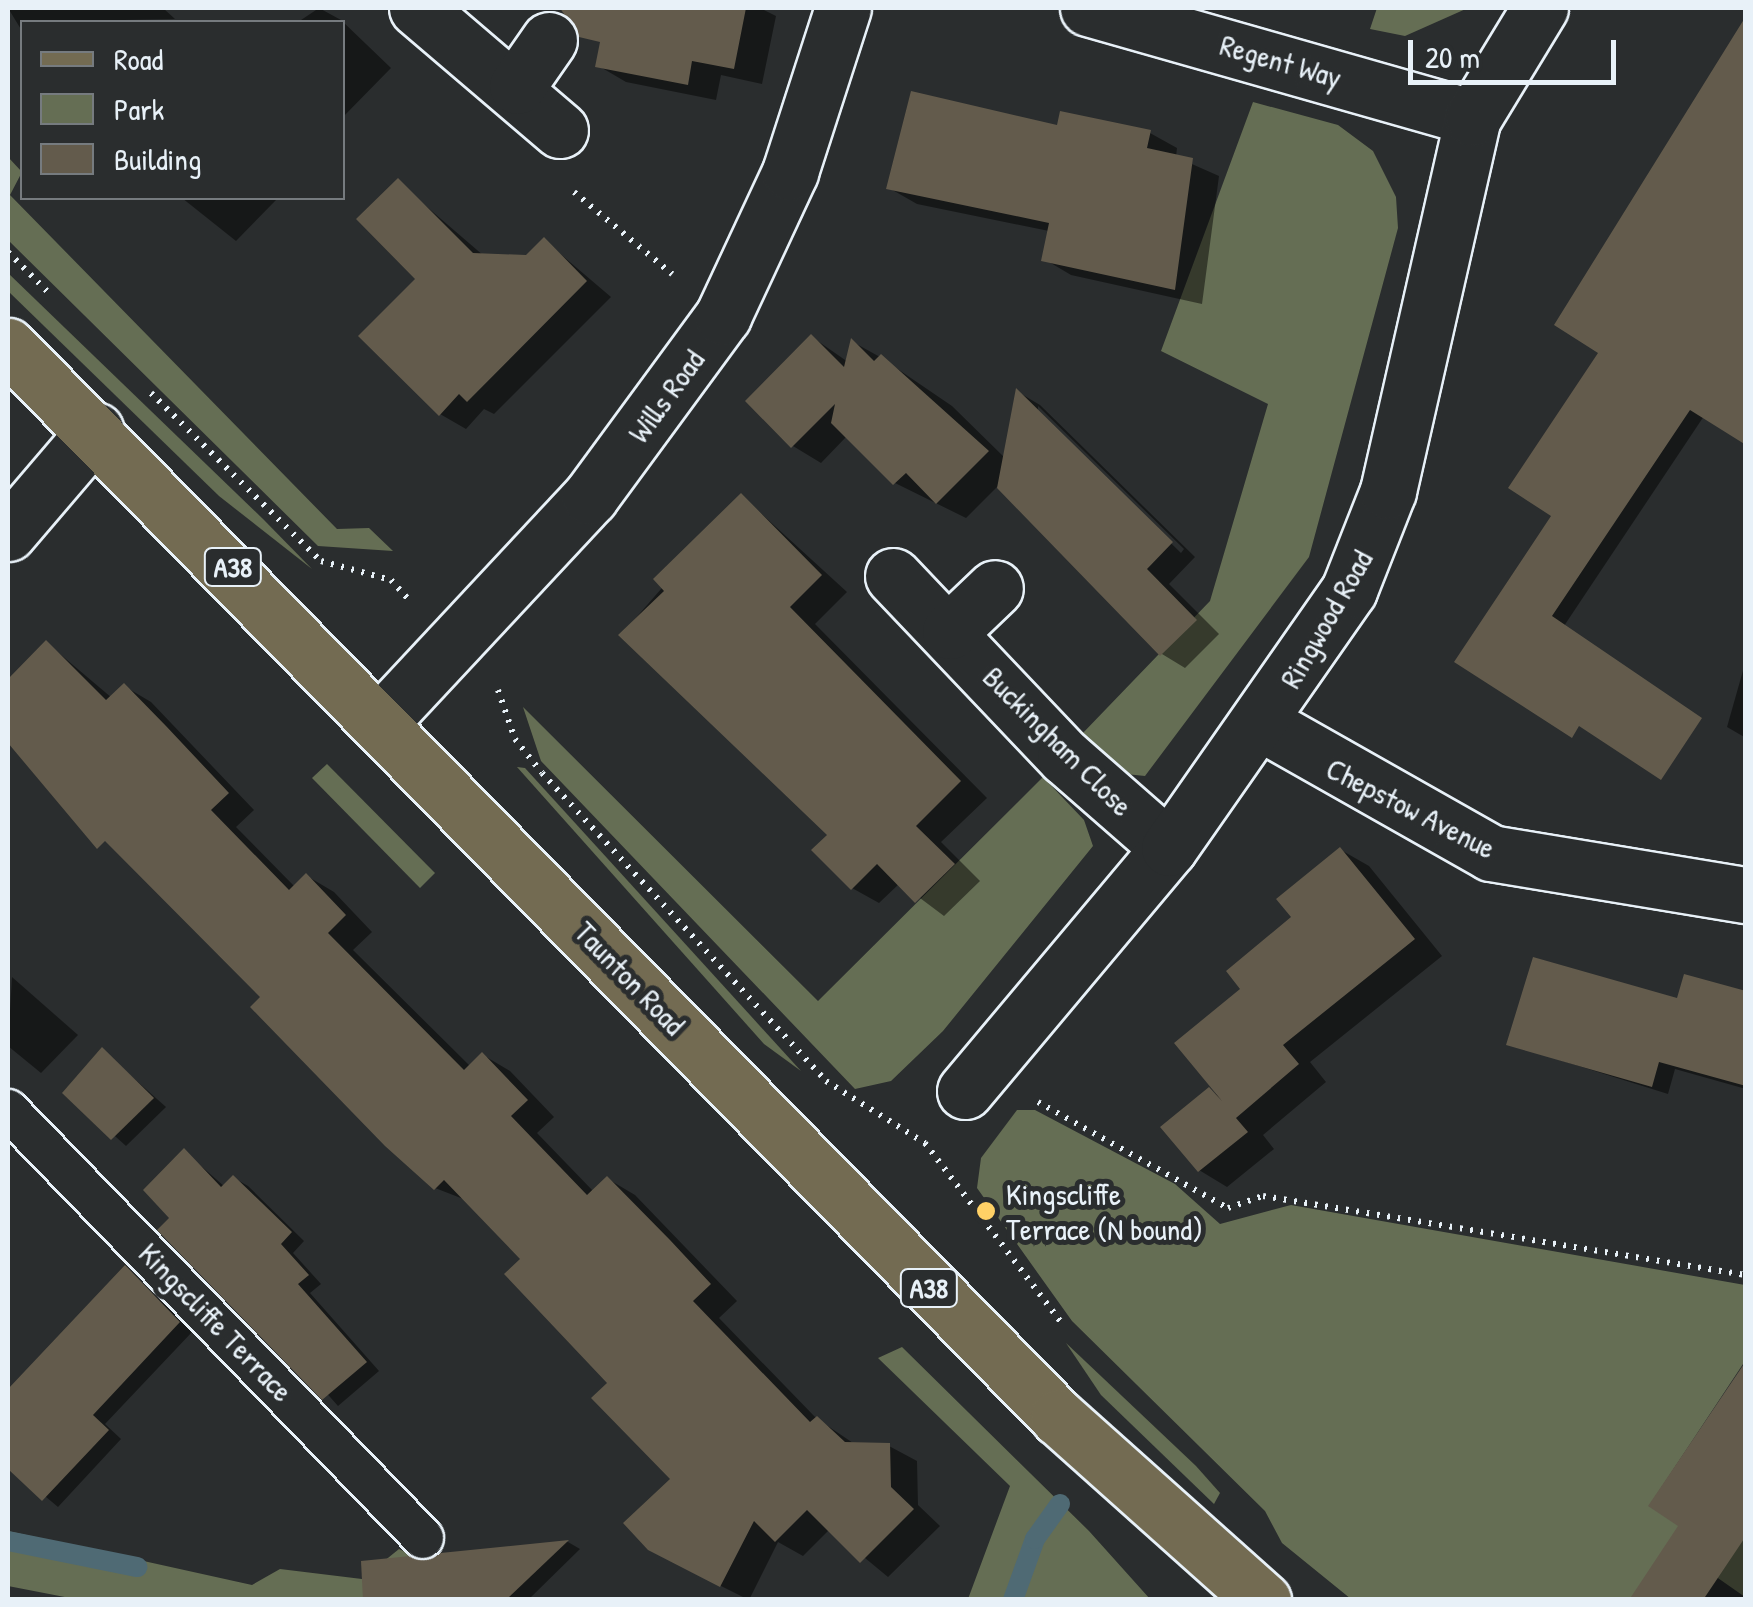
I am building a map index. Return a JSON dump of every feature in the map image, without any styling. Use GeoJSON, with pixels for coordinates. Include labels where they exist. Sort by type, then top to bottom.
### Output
{"type":"FeatureCollection","features":[{"type":"Feature","properties":{"kind":"main road","name":"Taunton Road"},"geometry":{"type":"LineString","coordinates":[[8,346],[383,720],[1044,1404],[1263,1600]]}},
{"type":"Feature","properties":{"kind":"street"},"geometry":{"type":"LineString","coordinates":[[416,8],[517,86],[560,130]]}},
{"type":"Feature","properties":{"kind":"street","name":"Wills Road"},"geometry":{"type":"LineString","coordinates":[[383,720],[590,497],[723,316],[790,172],[843,8]]}},
{"type":"Feature","properties":{"kind":"street","name":"Regent Way"},"geometry":{"type":"LineString","coordinates":[[1088,8],[1473,118]]}},
{"type":"Feature","properties":{"kind":"street","name":"Ringwood Road"},"geometry":{"type":"LineString","coordinates":[[977,1078],[1168,848],[1263,724],[1329,628],[1372,541],[1473,118],[1540,8]]}},
{"type":"Feature","properties":{"kind":"street"},"geometry":{"type":"LineString","coordinates":[[517,86],[549,40]]}},
{"type":"Feature","properties":{"kind":"street"},"geometry":{"type":"LineString","coordinates":[[8,533],[96,430]]}},
{"type":"Feature","properties":{"kind":"street","name":"Buckingham Close"},"geometry":{"type":"LineString","coordinates":[[893,576],[1066,756],[1168,848]]}},
{"type":"Feature","properties":{"kind":"street"},"geometry":{"type":"LineString","coordinates":[[950,631],[995,588]]}},
{"type":"Feature","properties":{"kind":"street","name":"Chepstow Avenue"},"geometry":{"type":"LineString","coordinates":[[1263,724],[1490,853],[1746,895]]}},
{"type":"Feature","properties":{"kind":"lane","name":"Kingscliffe Terrace"},"geometry":{"type":"LineString","coordinates":[[8,1110],[422,1538]]}},
{"type":"Feature","properties":{"kind":"path"},"geometry":{"type":"LineString","coordinates":[[560,130],[536,160],[723,316]]}},
{"type":"Feature","properties":{"kind":"path"},"geometry":{"type":"LineString","coordinates":[[8,252],[62,306]]}},
{"type":"Feature","properties":{"kind":"path"},"geometry":{"type":"LineString","coordinates":[[144,386],[320,561],[390,580]]}},
{"type":"Feature","properties":{"kind":"path"},"geometry":{"type":"LineString","coordinates":[[508,699],[515,739],[542,773],[826,1082],[925,1143],[1078,1340]]}},
{"type":"Feature","properties":{"kind":"path"},"geometry":{"type":"LineString","coordinates":[[977,1078],[1057,1114],[1228,1208],[1263,1196],[1746,1276]]}},
{"type":"Feature","properties":{"kind":"green space"},"geometry":{"type":"Polygon","coordinates":[[[1377,8],[1468,8],[1405,36],[1370,29],[1377,8]]]}},
{"type":"Feature","properties":{"kind":"green space"},"geometry":{"type":"Polygon","coordinates":[[[1253,102],[1338,125],[1373,151],[1396,197],[1398,228],[1309,557],[1145,776],[1116,773],[1081,735],[1210,601],[1268,404],[1161,351],[1253,102]]]}},
{"type":"Feature","properties":{"kind":"green space"},"geometry":{"type":"Polygon","coordinates":[[[8,157],[20,170],[10,195],[337,529],[369,528],[393,551],[318,546],[8,240],[8,157]]]}},
{"type":"Feature","properties":{"kind":"green space"},"geometry":{"type":"Polygon","coordinates":[[[8,273],[312,569],[219,496],[8,291],[8,273]]]}},
{"type":"Feature","properties":{"kind":"green space"},"geometry":{"type":"Polygon","coordinates":[[[523,707],[818,1001],[1043,777],[1084,820],[1093,846],[943,1031],[891,1081],[855,1089],[541,761],[523,707]]]}},
{"type":"Feature","properties":{"kind":"green space"},"geometry":{"type":"Polygon","coordinates":[[[327,764],[435,873],[420,888],[312,778],[327,764]]]}},
{"type":"Feature","properties":{"kind":"green space"},"geometry":{"type":"Polygon","coordinates":[[[517,767],[525,768],[801,1071],[764,1044],[517,767]]]}},
{"type":"Feature","properties":{"kind":"green space"},"geometry":{"type":"Polygon","coordinates":[[[1017,1110],[1035,1110],[1175,1184],[1220,1224],[1291,1205],[1745,1285],[1745,1361],[1649,1506],[1745,1536],[1745,1597],[1695,1562],[1629,1600],[1351,1599],[1282,1543],[1265,1511],[1072,1321],[977,1188],[981,1158],[1017,1110]]]}},
{"type":"Feature","properties":{"kind":"green space"},"geometry":{"type":"Polygon","coordinates":[[[1066,1343],[1196,1466],[1220,1493],[1214,1504],[1101,1395],[1066,1343]]]}},
{"type":"Feature","properties":{"kind":"green space"},"geometry":{"type":"Polygon","coordinates":[[[902,1347],[1089,1531],[1150,1599],[968,1599],[1010,1486],[878,1358],[902,1347]]]}},
{"type":"Feature","properties":{"kind":"green space"},"geometry":{"type":"Polygon","coordinates":[[[8,1531],[252,1585],[280,1569],[362,1579],[399,1549],[416,1557],[419,1599],[75,1599],[8,1586],[8,1531]]]}},
{"type":"Feature","properties":{"kind":"building"},"geometry":{"type":"Polygon","coordinates":[[[560,8],[746,8],[734,69],[692,61],[688,85],[595,67],[600,42],[579,37],[560,8]]]}},
{"type":"Feature","properties":{"kind":"building"},"geometry":{"type":"Polygon","coordinates":[[[1746,16],[1746,445],[1690,410],[1552,616],[1702,718],[1661,780],[1579,726],[1572,738],[1454,662],[1551,516],[1508,488],[1598,353],[1554,325],[1746,16]]]}},
{"type":"Feature","properties":{"kind":"building"},"geometry":{"type":"Polygon","coordinates":[[[911,91],[1057,125],[1060,111],[1151,130],[1147,148],[1193,158],[1175,290],[1041,261],[1049,223],[886,189],[911,91]]]}},
{"type":"Feature","properties":{"kind":"building"},"geometry":{"type":"Polygon","coordinates":[[[398,178],[473,253],[526,255],[544,237],[587,281],[467,402],[459,394],[439,416],[358,336],[415,279],[356,219],[398,178]]]}},
{"type":"Feature","properties":{"kind":"building"},"geometry":{"type":"Polygon","coordinates":[[[811,334],[844,367],[851,338],[874,361],[881,354],[989,451],[936,504],[906,473],[893,485],[831,423],[835,404],[791,448],[745,401],[811,334]]]}},
{"type":"Feature","properties":{"kind":"building"},"geometry":{"type":"Polygon","coordinates":[[[1016,388],[1173,542],[1147,569],[1197,620],[1160,656],[997,488],[1016,388]]]}},
{"type":"Feature","properties":{"kind":"building"},"geometry":{"type":"Polygon","coordinates":[[[741,493],[822,575],[790,607],[961,781],[916,826],[955,864],[915,903],[877,864],[851,890],[811,850],[827,835],[618,635],[664,591],[653,579],[741,493]]]}},
{"type":"Feature","properties":{"kind":"building"},"geometry":{"type":"Polygon","coordinates":[[[46,640],[106,700],[124,683],[166,726],[229,793],[211,810],[289,890],[306,873],[346,915],[328,933],[464,1070],[482,1052],[528,1100],[511,1116],[587,1195],[607,1176],[670,1240],[711,1284],[693,1301],[810,1422],[817,1416],[845,1442],[890,1443],[891,1487],[914,1509],[860,1563],[807,1510],[775,1542],[754,1521],[720,1587],[648,1550],[623,1523],[670,1479],[591,1398],[607,1383],[504,1274],[520,1259],[444,1180],[434,1190],[385,1146],[250,1007],[260,997],[105,841],[97,849],[8,743],[8,679],[46,640]]]}},
{"type":"Feature","properties":{"kind":"building"},"geometry":{"type":"Polygon","coordinates":[[[1340,847],[1415,939],[1283,1045],[1299,1064],[1236,1118],[1248,1132],[1198,1172],[1160,1127],[1209,1087],[1222,1101],[1174,1043],[1240,989],[1226,971],[1291,917],[1276,899],[1340,847]]]}},
{"type":"Feature","properties":{"kind":"building"},"geometry":{"type":"Polygon","coordinates":[[[1533,957],[1677,998],[1684,974],[1746,991],[1746,1086],[1659,1062],[1652,1087],[1506,1045],[1533,957]]]}},
{"type":"Feature","properties":{"kind":"building"},"geometry":{"type":"Polygon","coordinates":[[[102,1047],[154,1098],[111,1140],[62,1093],[102,1047]]]}},
{"type":"Feature","properties":{"kind":"building"},"geometry":{"type":"Polygon","coordinates":[[[184,1148],[221,1187],[233,1175],[292,1232],[281,1244],[309,1275],[298,1284],[367,1362],[322,1400],[157,1230],[169,1218],[143,1190],[184,1148]]]}},
{"type":"Feature","properties":{"kind":"building"},"geometry":{"type":"Polygon","coordinates":[[[125,1265],[180,1322],[93,1415],[109,1430],[42,1501],[8,1469],[8,1389],[125,1265]]]}},
{"type":"Feature","properties":{"kind":"building"},"geometry":{"type":"Polygon","coordinates":[[[1746,1361],[1746,1536],[1703,1600],[1629,1600],[1678,1526],[1648,1506],[1746,1361]]]}},
{"type":"Feature","properties":{"kind":"building"},"geometry":{"type":"Polygon","coordinates":[[[569,1540],[506,1600],[363,1600],[361,1561],[569,1540]]]}},
{"type":"Feature","properties":{"kind":"waterway"},"geometry":{"type":"LineString","coordinates":[[1013,1600],[1035,1539],[1060,1504]]}},
{"type":"Feature","properties":{"kind":"waterway"},"geometry":{"type":"LineString","coordinates":[[8,1541],[137,1567]]}},
{"type":"Feature","properties":{"kind":"place","name":"Kingscliffe Terrace (N bound)"},"geometry":{"type":"Point","coordinates":[986,1211]}}]}
